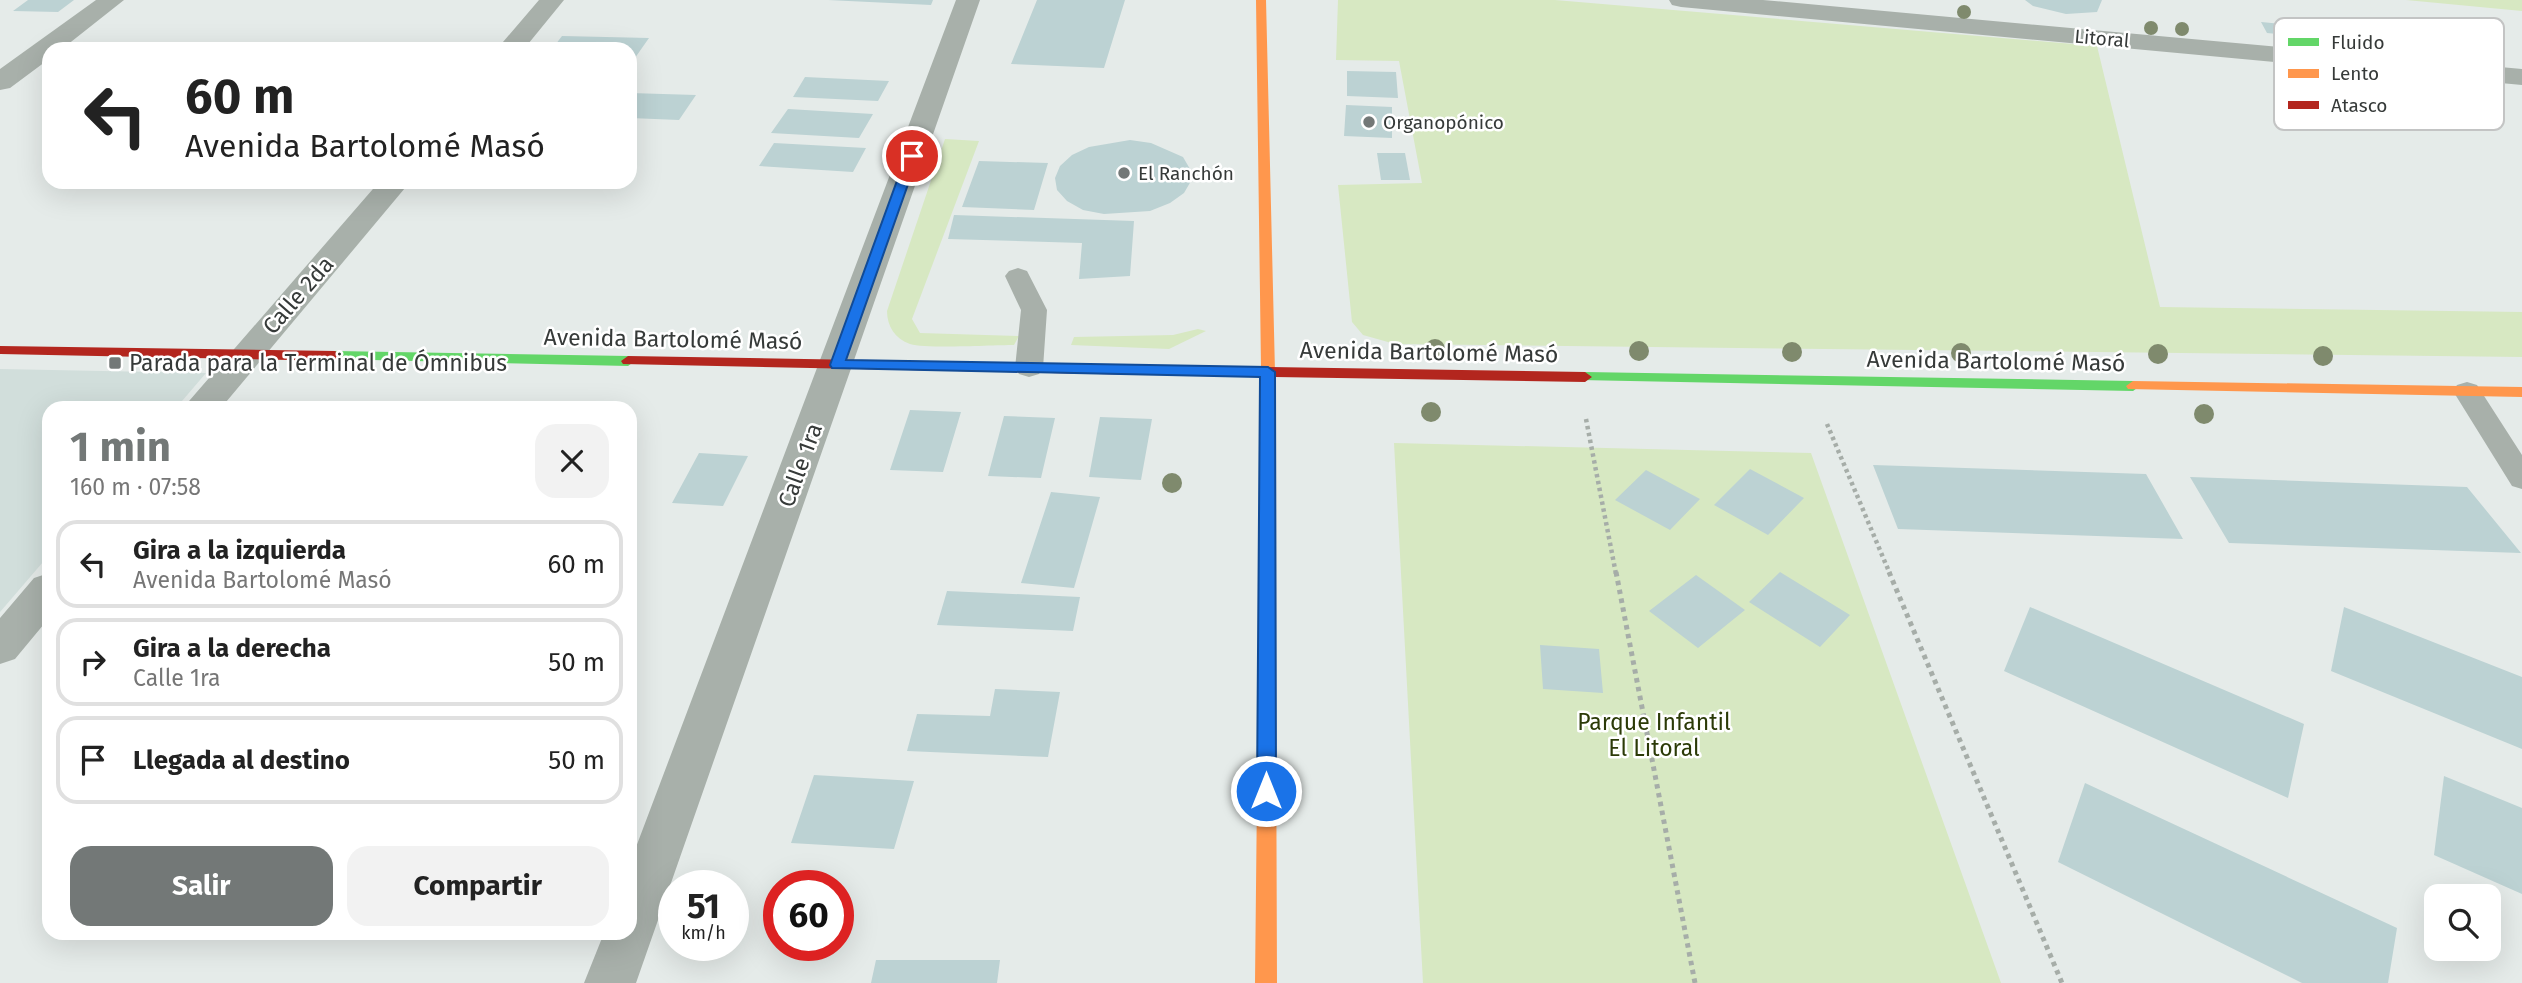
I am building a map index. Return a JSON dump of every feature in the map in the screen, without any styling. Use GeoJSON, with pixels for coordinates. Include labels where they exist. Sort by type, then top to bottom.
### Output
{"type":"FeatureCollection","features":[{"type":"Feature","properties":{"kind":"main road"},"geometry":{"type":"LineString","coordinates":[[1261,0],[1268,372],[1266,983]]}},
{"type":"Feature","properties":{"kind":"main road","name":"Avenida Bartolomé Masó"},"geometry":{"type":"LineString","coordinates":[[0,350],[2522,392]]}},
{"type":"Feature","properties":{"kind":"street"},"geometry":{"type":"LineString","coordinates":[[55,42],[113,0]]}},
{"type":"Feature","properties":{"kind":"street"},"geometry":{"type":"LineString","coordinates":[[516,42],[552,0]]}},
{"type":"Feature","properties":{"kind":"street","name":"Calle 1ra"},"geometry":{"type":"LineString","coordinates":[[637,909],[968,0]]}},
{"type":"Feature","properties":{"kind":"street","name":"Litoral"},"geometry":{"type":"LineString","coordinates":[[1681,0],[2274,54]]}},
{"type":"Feature","properties":{"kind":"street"},"geometry":{"type":"LineString","coordinates":[[0,82],[42,52]]}},
{"type":"Feature","properties":{"kind":"street","name":"Litoral"},"geometry":{"type":"LineString","coordinates":[[2504,75],[2522,77]]}},
{"type":"Feature","properties":{"kind":"street","name":"Calle 2da"},"geometry":{"type":"LineString","coordinates":[[207,401],[389,189]]}},
{"type":"Feature","properties":{"kind":"street"},"geometry":{"type":"LineString","coordinates":[[0,647],[42,597]]}},
{"type":"Feature","properties":{"kind":"street","name":"Calle 1ra"},"geometry":{"type":"LineString","coordinates":[[610,983],[626,940]]}},
{"type":"Feature","properties":{"kind":"lane"},"geometry":{"type":"LineString","coordinates":[[1017,276],[1034,310],[1029,368]]}},
{"type":"Feature","properties":{"kind":"lane"},"geometry":{"type":"LineString","coordinates":[[2468,391],[2520,473]]}},
{"type":"Feature","properties":{"kind":"path"},"geometry":{"type":"LineString","coordinates":[[1578,377],[1695,983]]}},
{"type":"Feature","properties":{"kind":"path"},"geometry":{"type":"LineString","coordinates":[[1823,413],[2062,983]]}},
{"type":"Feature","properties":{"kind":"shaded area"},"geometry":{"type":"Polygon","coordinates":[[[0,369],[206,373],[182,401],[42,401],[42,563],[0,612],[0,369]]]}},
{"type":"Feature","properties":{"kind":"green space"},"geometry":{"type":"Polygon","coordinates":[[[1338,0],[1555,0],[2097,46],[2160,307],[2522,312],[2522,357],[1395,344],[1363,335],[1352,322],[1338,185],[1422,183],[1399,61],[1336,60],[1338,0]]]}},
{"type":"Feature","properties":{"kind":"green space"},"geometry":{"type":"Polygon","coordinates":[[[2406,0],[2522,0],[2522,11],[2406,0]]]}},
{"type":"Feature","properties":{"kind":"green space"},"geometry":{"type":"Polygon","coordinates":[[[945,139],[979,141],[912,319],[920,333],[1019,336],[1014,345],[945,347],[910,344],[896,335],[888,322],[887,311],[945,139]]]}},
{"type":"Feature","properties":{"kind":"green space"},"geometry":{"type":"Polygon","coordinates":[[[1198,329],[1206,331],[1169,349],[1071,345],[1074,337],[1173,335],[1198,329]]]}},
{"type":"Feature","properties":{"kind":"green space","name":"Parque Infantil El Litoral"},"geometry":{"type":"Polygon","coordinates":[[[1394,443],[1811,453],[2001,983],[1423,983],[1394,443]]]}},
{"type":"Feature","properties":{"kind":"building"},"geometry":{"type":"Polygon","coordinates":[[[28,0],[74,0],[58,12],[13,11],[28,0]]]}},
{"type":"Feature","properties":{"kind":"building"},"geometry":{"type":"Polygon","coordinates":[[[828,0],[933,0],[931,5],[828,0]]]}},
{"type":"Feature","properties":{"kind":"building"},"geometry":{"type":"Polygon","coordinates":[[[1037,0],[1125,0],[1104,68],[1011,64],[1037,0]]]}},
{"type":"Feature","properties":{"kind":"building"},"geometry":{"type":"Polygon","coordinates":[[[2025,0],[2102,0],[2097,12],[2066,14],[2033,6],[2025,0]]]}},
{"type":"Feature","properties":{"kind":"building"},"geometry":{"type":"Polygon","coordinates":[[[2261,22],[2274,23],[2274,34],[2267,33],[2261,22]]]}},
{"type":"Feature","properties":{"kind":"building"},"geometry":{"type":"Polygon","coordinates":[[[562,36],[649,38],[637,55],[637,42],[557,42],[562,36]]]}},
{"type":"Feature","properties":{"kind":"building"},"geometry":{"type":"Polygon","coordinates":[[[1347,71],[1396,72],[1398,98],[1347,96],[1347,71]]]}},
{"type":"Feature","properties":{"kind":"building"},"geometry":{"type":"Polygon","coordinates":[[[805,77],[889,81],[878,101],[793,97],[805,77]]]}},
{"type":"Feature","properties":{"kind":"building"},"geometry":{"type":"Polygon","coordinates":[[[637,93],[696,95],[679,120],[637,118],[637,93]]]}},
{"type":"Feature","properties":{"kind":"building","name":"Organopónico"},"geometry":{"type":"Polygon","coordinates":[[[1346,105],[1392,107],[1392,138],[1344,136],[1346,105]]]}},
{"type":"Feature","properties":{"kind":"building"},"geometry":{"type":"Polygon","coordinates":[[[788,109],[873,114],[859,138],[771,133],[788,109]]]}},
{"type":"Feature","properties":{"kind":"building","name":"El Ranchón"},"geometry":{"type":"Polygon","coordinates":[[[1130,140],[1151,143],[1183,157],[1190,169],[1191,181],[1184,193],[1170,203],[1150,211],[1104,214],[1083,210],[1067,201],[1057,190],[1055,178],[1060,166],[1072,155],[1089,147],[1130,140]]]}},
{"type":"Feature","properties":{"kind":"building"},"geometry":{"type":"Polygon","coordinates":[[[774,143],[866,148],[853,172],[759,166],[774,143]]]}},
{"type":"Feature","properties":{"kind":"building"},"geometry":{"type":"Polygon","coordinates":[[[1377,153],[1405,153],[1410,180],[1381,180],[1377,153]]]}},
{"type":"Feature","properties":{"kind":"building"},"geometry":{"type":"Polygon","coordinates":[[[979,161],[1048,163],[1034,210],[962,207],[979,161]]]}},
{"type":"Feature","properties":{"kind":"building"},"geometry":{"type":"Polygon","coordinates":[[[954,215],[1134,221],[1130,276],[1079,279],[1082,243],[948,239],[954,215]]]}},
{"type":"Feature","properties":{"kind":"building"},"geometry":{"type":"Polygon","coordinates":[[[910,410],[961,412],[943,472],[890,470],[910,410]]]}},
{"type":"Feature","properties":{"kind":"building"},"geometry":{"type":"Polygon","coordinates":[[[1004,416],[1055,418],[1041,478],[988,476],[1004,416]]]}},
{"type":"Feature","properties":{"kind":"building"},"geometry":{"type":"Polygon","coordinates":[[[1100,417],[1152,419],[1141,480],[1089,477],[1100,417]]]}},
{"type":"Feature","properties":{"kind":"building"},"geometry":{"type":"Polygon","coordinates":[[[699,453],[748,456],[723,506],[672,503],[699,453]]]}},
{"type":"Feature","properties":{"kind":"building"},"geometry":{"type":"Polygon","coordinates":[[[1873,465],[2146,474],[2183,539],[1898,529],[1873,465]]]}},
{"type":"Feature","properties":{"kind":"building"},"geometry":{"type":"Polygon","coordinates":[[[1750,469],[1804,498],[1768,535],[1714,505],[1750,469]]]}},
{"type":"Feature","properties":{"kind":"building"},"geometry":{"type":"Polygon","coordinates":[[[1646,470],[1700,499],[1670,530],[1615,500],[1646,470]]]}},
{"type":"Feature","properties":{"kind":"building"},"geometry":{"type":"Polygon","coordinates":[[[2190,477],[2467,487],[2521,553],[2229,543],[2190,477]]]}},
{"type":"Feature","properties":{"kind":"building"},"geometry":{"type":"Polygon","coordinates":[[[1051,492],[1100,497],[1074,588],[1021,583],[1051,492]]]}},
{"type":"Feature","properties":{"kind":"building"},"geometry":{"type":"Polygon","coordinates":[[[1780,572],[1850,615],[1820,647],[1749,602],[1780,572]]]}},
{"type":"Feature","properties":{"kind":"building"},"geometry":{"type":"Polygon","coordinates":[[[1696,575],[1745,610],[1698,648],[1649,611],[1696,575]]]}},
{"type":"Feature","properties":{"kind":"building"},"geometry":{"type":"Polygon","coordinates":[[[947,591],[1080,597],[1073,631],[937,625],[947,591]]]}},
{"type":"Feature","properties":{"kind":"building"},"geometry":{"type":"Polygon","coordinates":[[[2030,607],[2304,724],[2288,798],[2004,671],[2030,607]]]}},
{"type":"Feature","properties":{"kind":"building"},"geometry":{"type":"Polygon","coordinates":[[[2344,607],[2522,677],[2522,749],[2331,671],[2344,607]]]}},
{"type":"Feature","properties":{"kind":"building"},"geometry":{"type":"Polygon","coordinates":[[[1540,645],[1599,649],[1603,693],[1543,689],[1540,645]]]}},
{"type":"Feature","properties":{"kind":"building"},"geometry":{"type":"Polygon","coordinates":[[[995,689],[1060,692],[1048,757],[907,751],[917,714],[990,716],[995,689]]]}},
{"type":"Feature","properties":{"kind":"building"},"geometry":{"type":"Polygon","coordinates":[[[814,775],[914,781],[894,849],[791,843],[814,775]]]}},
{"type":"Feature","properties":{"kind":"building"},"geometry":{"type":"Polygon","coordinates":[[[2444,776],[2522,808],[2522,894],[2434,855],[2444,776]]]}},
{"type":"Feature","properties":{"kind":"building"},"geometry":{"type":"Polygon","coordinates":[[[2085,783],[2397,928],[2388,983],[2302,983],[2058,862],[2085,783]]]}},
{"type":"Feature","properties":{"kind":"building"},"geometry":{"type":"Polygon","coordinates":[[[876,960],[1000,960],[997,983],[871,983],[876,960]]]}},
{"type":"Feature","properties":{"kind":"traffic: fast"},"geometry":{"type":"LineString","coordinates":[[335,356],[628,361]]}},
{"type":"Feature","properties":{"kind":"traffic: fast"},"geometry":{"type":"LineString","coordinates":[[1585,377],[2133,386]]}},
{"type":"Feature","properties":{"kind":"traffic: slow"},"geometry":{"type":"LineString","coordinates":[[1145,370],[1268,372],[1261,0]]}},
{"type":"Feature","properties":{"kind":"traffic: slow"},"geometry":{"type":"LineString","coordinates":[[2133,386],[2522,392]]}},
{"type":"Feature","properties":{"kind":"traffic: slow"},"geometry":{"type":"LineString","coordinates":[[1266,983],[1268,414]]}},
{"type":"Feature","properties":{"kind":"traffic: jam"},"geometry":{"type":"LineString","coordinates":[[0,350],[335,356]]}},
{"type":"Feature","properties":{"kind":"traffic: jam"},"geometry":{"type":"LineString","coordinates":[[628,361],[1145,370]]}},
{"type":"Feature","properties":{"kind":"traffic: jam"},"geometry":{"type":"LineString","coordinates":[[1268,414],[1268,372],[1585,377]]}},
{"type":"Feature","properties":{"kind":"place","name":"Organopónico"},"geometry":{"type":"Point","coordinates":[1369,122]}},
{"type":"Feature","properties":{"kind":"place","name":"El Ranchón"},"geometry":{"type":"Point","coordinates":[1124,173]}},
{"type":"Feature","properties":{"kind":"place","name":"Parada para la Terminal de Ómnibus"},"geometry":{"type":"Point","coordinates":[115,363]}},
{"type":"Feature","properties":{"kind":"route"},"geometry":{"type":"LineString","coordinates":[[912,156],[837,365],[1268,372],[1266,791]]}}]}
